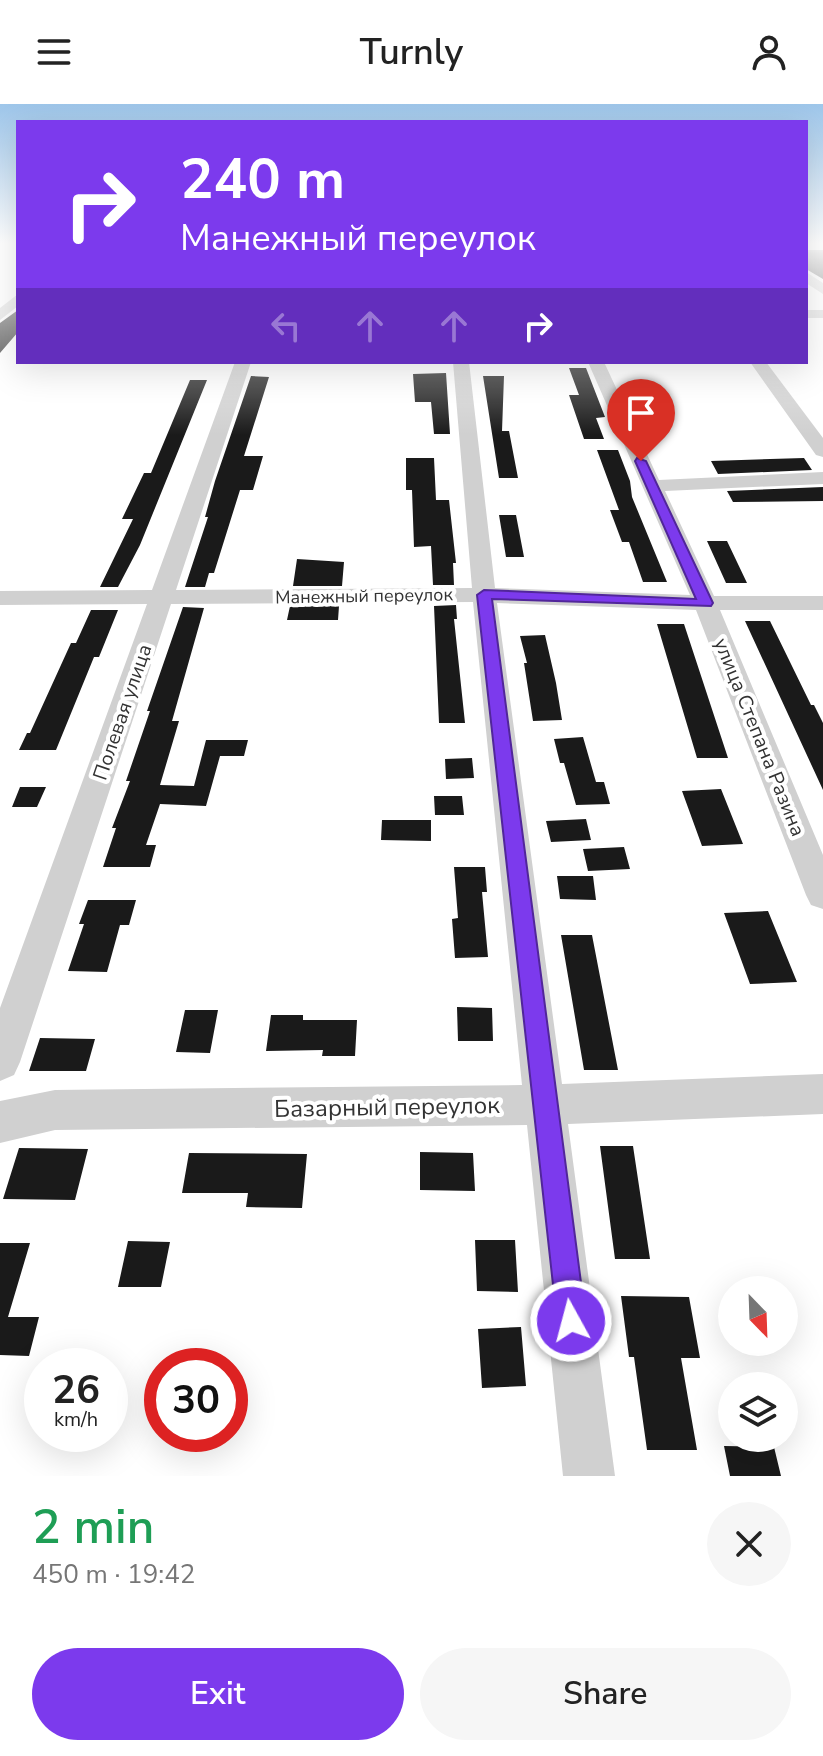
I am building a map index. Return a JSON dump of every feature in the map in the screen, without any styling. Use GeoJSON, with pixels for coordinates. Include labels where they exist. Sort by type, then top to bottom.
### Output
{"type":"FeatureCollection","features":[{"type":"Feature","properties":{"kind":"street","name":"Полевая улица"},"geometry":{"type":"LineString","coordinates":[[0,1062],[242,364]]}},
{"type":"Feature","properties":{"kind":"street"},"geometry":{"type":"LineString","coordinates":[[461,364],[484,595],[589,1476]]}},
{"type":"Feature","properties":{"kind":"street","name":"улица Степана Разина"},"geometry":{"type":"LineString","coordinates":[[597,364],[705,603],[823,895]]}},
{"type":"Feature","properties":{"kind":"street"},"geometry":{"type":"LineString","coordinates":[[759,364],[823,451]]}},
{"type":"Feature","properties":{"kind":"street"},"geometry":{"type":"LineString","coordinates":[[652,486],[823,478]]}},
{"type":"Feature","properties":{"kind":"street","name":"Манежный переулок"},"geometry":{"type":"LineString","coordinates":[[0,598],[484,595],[705,603],[823,603]]}},
{"type":"Feature","properties":{"kind":"street","name":"Базарный переулок"},"geometry":{"type":"LineString","coordinates":[[0,1122],[55,1110],[546,1105],[823,1094]]}},
{"type":"Feature","properties":{"kind":"building"},"geometry":{"type":"Polygon","coordinates":[[[16,311],[16,334],[0,353],[0,323],[16,311]]]}},
{"type":"Feature","properties":{"kind":"building"},"geometry":{"type":"Polygon","coordinates":[[[569,368],[586,368],[605,417],[596,418],[604,439],[584,439],[569,395],[579,395],[569,368]]]}},
{"type":"Feature","properties":{"kind":"building"},"geometry":{"type":"Polygon","coordinates":[[[446,373],[450,434],[434,434],[431,402],[415,402],[413,374],[446,373]]]}},
{"type":"Feature","properties":{"kind":"building"},"geometry":{"type":"Polygon","coordinates":[[[251,376],[269,377],[244,456],[263,456],[253,490],[240,490],[214,573],[209,573],[205,587],[185,587],[208,517],[205,517],[215,481],[251,376]]]}},
{"type":"Feature","properties":{"kind":"building"},"geometry":{"type":"Polygon","coordinates":[[[483,376],[504,376],[502,431],[509,431],[518,478],[499,478],[483,376]]]}},
{"type":"Feature","properties":{"kind":"building"},"geometry":{"type":"Polygon","coordinates":[[[190,380],[207,380],[140,545],[118,587],[100,587],[133,519],[122,519],[144,473],[151,473],[190,380]]]}},
{"type":"Feature","properties":{"kind":"building"},"geometry":{"type":"Polygon","coordinates":[[[597,450],[618,450],[630,481],[632,497],[667,582],[643,582],[629,542],[622,542],[610,510],[619,510],[597,450]]]}},
{"type":"Feature","properties":{"kind":"building"},"geometry":{"type":"Polygon","coordinates":[[[406,458],[434,458],[436,500],[449,500],[456,563],[453,563],[454,585],[433,585],[431,546],[414,547],[412,490],[406,490],[406,458]]]}},
{"type":"Feature","properties":{"kind":"building"},"geometry":{"type":"Polygon","coordinates":[[[804,458],[812,470],[718,474],[711,461],[804,458]]]}},
{"type":"Feature","properties":{"kind":"building"},"geometry":{"type":"Polygon","coordinates":[[[823,487],[823,501],[733,502],[727,491],[823,487]]]}},
{"type":"Feature","properties":{"kind":"building"},"geometry":{"type":"Polygon","coordinates":[[[499,515],[516,515],[524,557],[506,557],[499,515]]]}},
{"type":"Feature","properties":{"kind":"building"},"geometry":{"type":"Polygon","coordinates":[[[707,541],[727,541],[747,583],[726,583],[707,541]]]}},
{"type":"Feature","properties":{"kind":"building"},"geometry":{"type":"Polygon","coordinates":[[[297,559],[344,562],[342,586],[293,586],[297,559]]]}},
{"type":"Feature","properties":{"kind":"building"},"geometry":{"type":"Polygon","coordinates":[[[456,605],[457,619],[454,619],[465,723],[439,723],[434,606],[456,605]]]}},
{"type":"Feature","properties":{"kind":"building"},"geometry":{"type":"Polygon","coordinates":[[[290,606],[339,606],[338,620],[287,620],[290,606]]]}},
{"type":"Feature","properties":{"kind":"building"},"geometry":{"type":"Polygon","coordinates":[[[183,607],[204,608],[172,721],[179,721],[160,785],[194,786],[206,740],[248,740],[244,756],[220,756],[206,806],[160,804],[146,845],[156,845],[150,867],[103,867],[116,828],[112,828],[130,781],[126,781],[150,711],[147,711],[183,607]]]}},
{"type":"Feature","properties":{"kind":"building"},"geometry":{"type":"Polygon","coordinates":[[[91,610],[118,610],[99,657],[94,657],[56,750],[19,750],[27,733],[30,733],[71,643],[76,643],[91,610]]]}},
{"type":"Feature","properties":{"kind":"building"},"geometry":{"type":"Polygon","coordinates":[[[745,621],[770,621],[823,723],[823,790],[745,621]]]}},
{"type":"Feature","properties":{"kind":"building"},"geometry":{"type":"Polygon","coordinates":[[[657,624],[684,624],[728,758],[697,758],[657,624]]]}},
{"type":"Feature","properties":{"kind":"building"},"geometry":{"type":"Polygon","coordinates":[[[545,635],[562,720],[533,721],[524,663],[527,663],[520,636],[545,635]]]}},
{"type":"Feature","properties":{"kind":"building"},"geometry":{"type":"Polygon","coordinates":[[[583,737],[596,782],[604,782],[610,804],[576,805],[554,739],[583,737]]]}},
{"type":"Feature","properties":{"kind":"building"},"geometry":{"type":"Polygon","coordinates":[[[472,758],[474,778],[446,779],[445,759],[472,758]]]}},
{"type":"Feature","properties":{"kind":"building"},"geometry":{"type":"Polygon","coordinates":[[[20,787],[46,787],[37,807],[12,807],[20,787]]]}},
{"type":"Feature","properties":{"kind":"building"},"geometry":{"type":"Polygon","coordinates":[[[721,789],[743,844],[702,846],[682,791],[721,789]]]}},
{"type":"Feature","properties":{"kind":"building"},"geometry":{"type":"Polygon","coordinates":[[[434,796],[462,796],[464,815],[435,815],[434,796]]]}},
{"type":"Feature","properties":{"kind":"building"},"geometry":{"type":"Polygon","coordinates":[[[586,819],[591,840],[551,842],[546,821],[586,819]]]}},
{"type":"Feature","properties":{"kind":"building"},"geometry":{"type":"Polygon","coordinates":[[[382,820],[431,820],[431,841],[381,840],[382,820]]]}},
{"type":"Feature","properties":{"kind":"building"},"geometry":{"type":"Polygon","coordinates":[[[624,847],[630,869],[588,871],[583,849],[624,847]]]}},
{"type":"Feature","properties":{"kind":"building"},"geometry":{"type":"Polygon","coordinates":[[[454,867],[485,867],[487,892],[482,892],[488,957],[455,958],[452,919],[458,918],[454,867]]]}},
{"type":"Feature","properties":{"kind":"building"},"geometry":{"type":"Polygon","coordinates":[[[557,876],[593,876],[596,900],[560,899],[557,876]]]}},
{"type":"Feature","properties":{"kind":"building"},"geometry":{"type":"Polygon","coordinates":[[[88,900],[136,900],[129,925],[120,925],[107,972],[68,971],[84,924],[79,924],[88,900]]]}},
{"type":"Feature","properties":{"kind":"building"},"geometry":{"type":"Polygon","coordinates":[[[768,911],[797,982],[750,984],[724,913],[768,911]]]}},
{"type":"Feature","properties":{"kind":"building"},"geometry":{"type":"Polygon","coordinates":[[[561,935],[592,935],[618,1070],[584,1070],[561,935]]]}},
{"type":"Feature","properties":{"kind":"building"},"geometry":{"type":"Polygon","coordinates":[[[457,1007],[492,1008],[493,1041],[458,1041],[457,1007]]]}},
{"type":"Feature","properties":{"kind":"building"},"geometry":{"type":"Polygon","coordinates":[[[185,1010],[218,1010],[210,1053],[176,1052],[185,1010]]]}},
{"type":"Feature","properties":{"kind":"building"},"geometry":{"type":"Polygon","coordinates":[[[271,1015],[303,1015],[303,1020],[357,1020],[355,1056],[322,1056],[323,1050],[266,1051],[271,1015]]]}},
{"type":"Feature","properties":{"kind":"building"},"geometry":{"type":"Polygon","coordinates":[[[40,1038],[95,1039],[86,1071],[29,1071],[40,1038]]]}},
{"type":"Feature","properties":{"kind":"building"},"geometry":{"type":"Polygon","coordinates":[[[600,1146],[633,1146],[650,1259],[615,1259],[600,1146]]]}},
{"type":"Feature","properties":{"kind":"building"},"geometry":{"type":"Polygon","coordinates":[[[19,1148],[88,1149],[75,1200],[3,1199],[19,1148]]]}},
{"type":"Feature","properties":{"kind":"building"},"geometry":{"type":"Polygon","coordinates":[[[420,1152],[473,1153],[475,1191],[420,1190],[420,1152]]]}},
{"type":"Feature","properties":{"kind":"building"},"geometry":{"type":"Polygon","coordinates":[[[189,1153],[307,1154],[302,1208],[246,1207],[248,1193],[182,1193],[189,1153]]]}},
{"type":"Feature","properties":{"kind":"building"},"geometry":{"type":"Polygon","coordinates":[[[475,1240],[515,1240],[518,1292],[477,1291],[475,1240]]]}},
{"type":"Feature","properties":{"kind":"building"},"geometry":{"type":"Polygon","coordinates":[[[128,1241],[170,1242],[161,1287],[118,1287],[128,1241]]]}},
{"type":"Feature","properties":{"kind":"building"},"geometry":{"type":"Polygon","coordinates":[[[0,1243],[30,1243],[8,1317],[39,1317],[31,1348],[24,1348],[24,1356],[0,1355],[0,1243]]]}},
{"type":"Feature","properties":{"kind":"building"},"geometry":{"type":"Polygon","coordinates":[[[621,1296],[689,1297],[700,1358],[681,1358],[697,1450],[647,1450],[634,1357],[629,1357],[621,1296]]]}},
{"type":"Feature","properties":{"kind":"building"},"geometry":{"type":"Polygon","coordinates":[[[521,1327],[526,1386],[482,1388],[478,1329],[521,1327]]]}},
{"type":"Feature","properties":{"kind":"building"},"geometry":{"type":"Polygon","coordinates":[[[725,1452],[775,1452],[781,1476],[730,1476],[725,1452]]]}},
{"type":"Feature","properties":{"kind":"route"},"geometry":{"type":"LineString","coordinates":[[571,1321],[484,595],[705,603],[641,461]]}}]}
